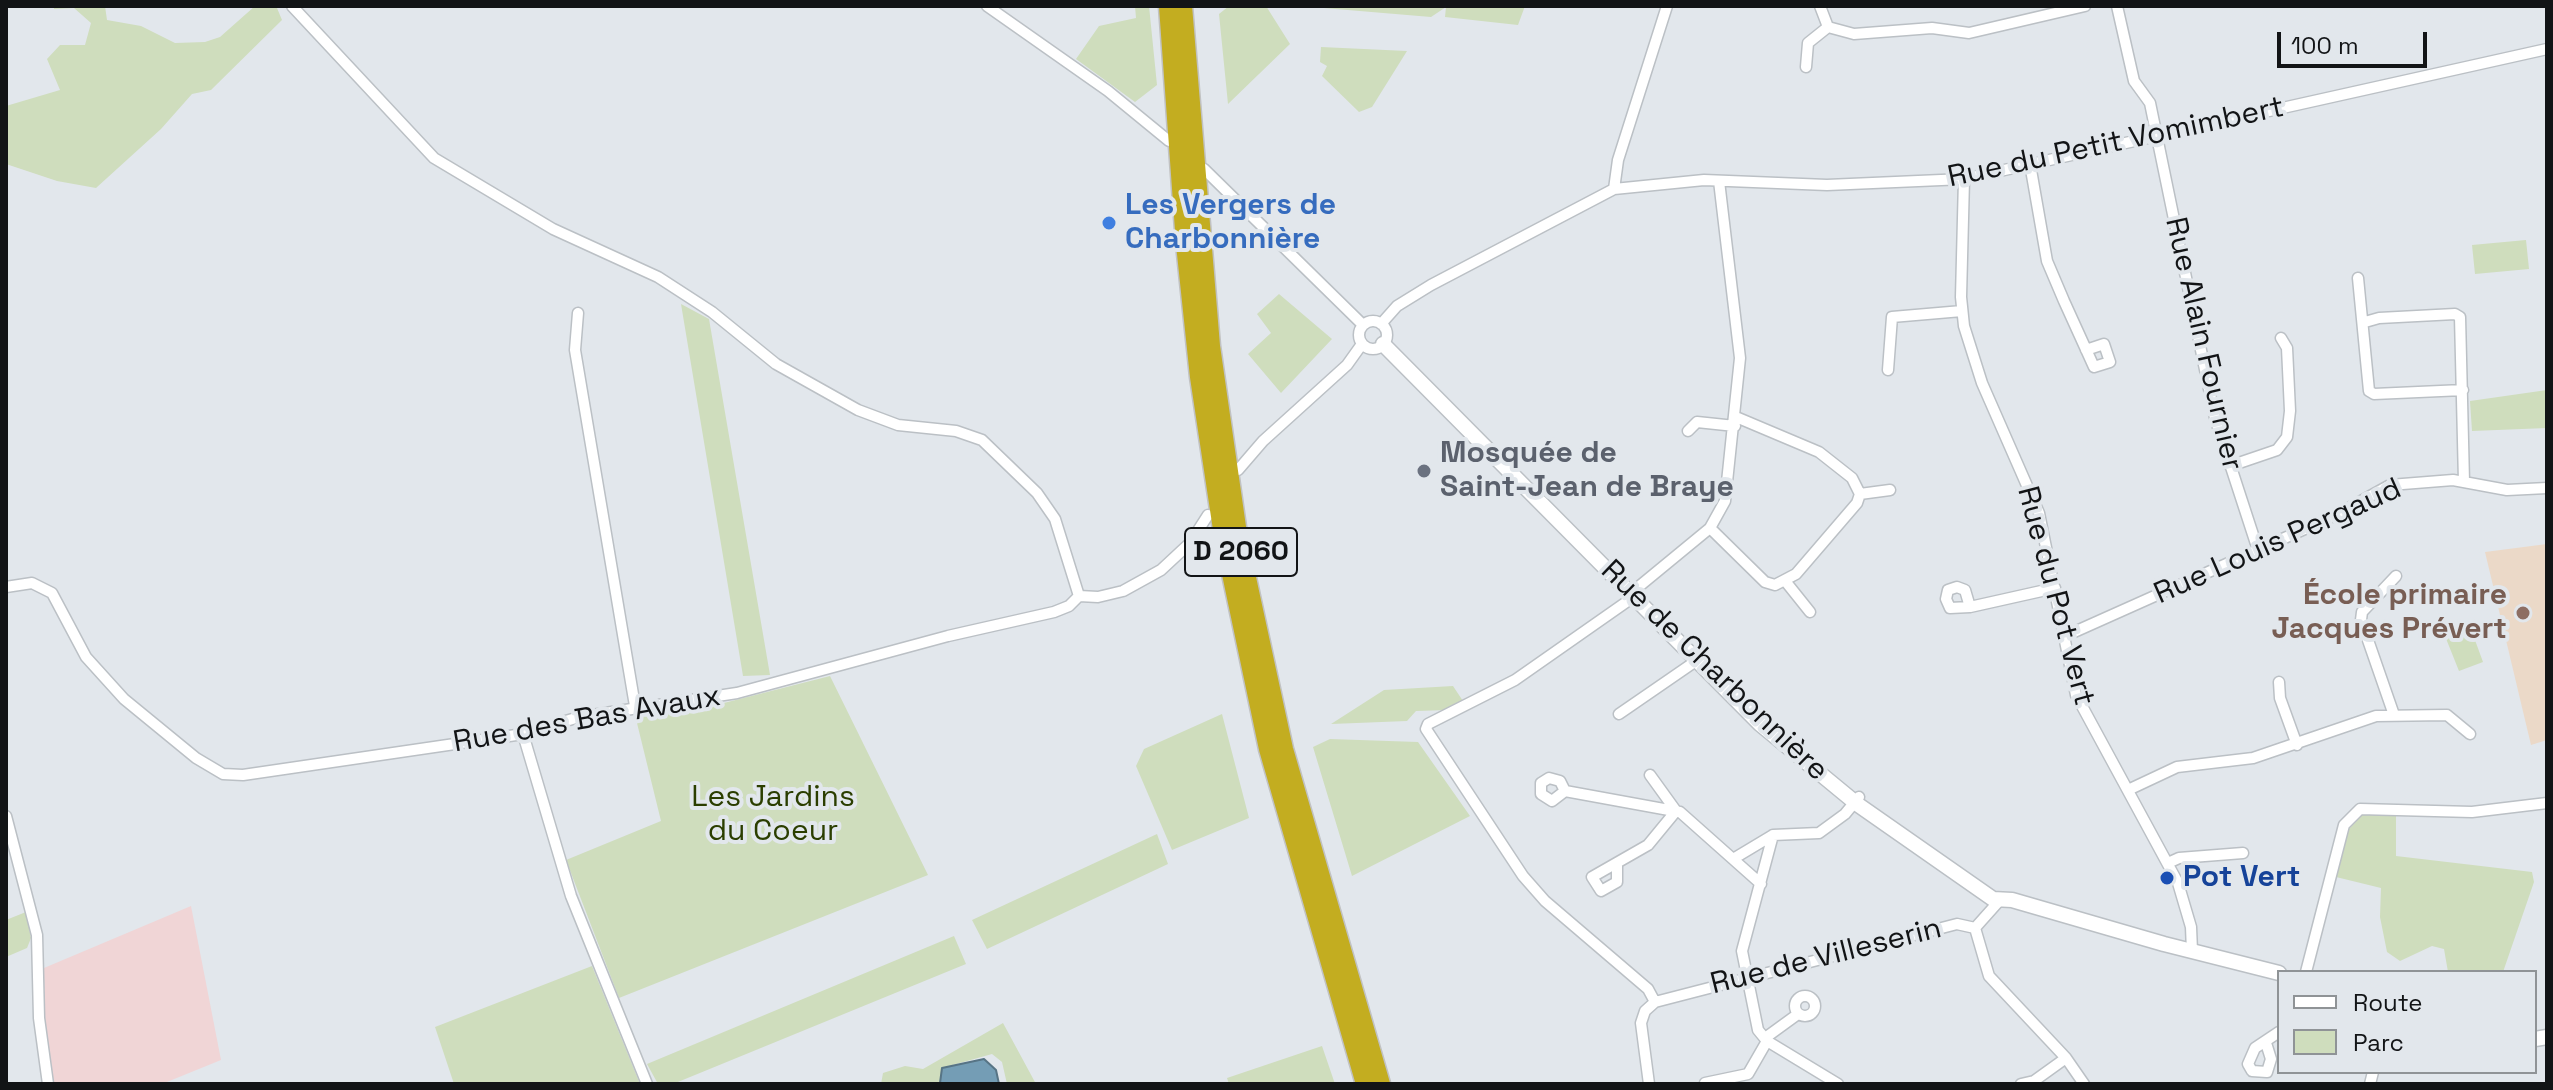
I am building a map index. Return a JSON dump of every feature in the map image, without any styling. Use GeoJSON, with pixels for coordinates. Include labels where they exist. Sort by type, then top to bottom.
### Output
{"type":"FeatureCollection","features":[{"type":"Feature","properties":{"kind":"highway","name":"D 2060"},"geometry":{"type":"LineString","coordinates":[[1168,6],[1199,377],[1223,536],[1268,749],[1365,1084]]}},
{"type":"Feature","properties":{"kind":"highway","name":"D 2060"},"geometry":{"type":"LineString","coordinates":[[1183,6],[1211,346],[1239,541],[1284,749],[1381,1084]]}},
{"type":"Feature","properties":{"kind":"street"},"geometry":{"type":"LineString","coordinates":[[292,6],[434,158],[553,229],[658,277],[712,312],[776,364],[858,410],[898,425],[968,433],[990,446],[1037,493],[1055,519],[1079,596]]}},
{"type":"Feature","properties":{"kind":"street"},"geometry":{"type":"LineString","coordinates":[[987,6],[1108,91],[1169,141]]}},
{"type":"Feature","properties":{"kind":"street"},"geometry":{"type":"LineString","coordinates":[[1614,189],[1618,160],[1667,6]]}},
{"type":"Feature","properties":{"kind":"street"},"geometry":{"type":"LineString","coordinates":[[1820,6],[1828,27]]}},
{"type":"Feature","properties":{"kind":"street"},"geometry":{"type":"LineString","coordinates":[[1828,27],[1854,34],[1932,28],[1969,33],[2085,6]]}},
{"type":"Feature","properties":{"kind":"street","name":"Rue Alain Fournier"},"geometry":{"type":"LineString","coordinates":[[2117,6],[2134,81],[2150,103],[2215,418],[2258,550]]}},
{"type":"Feature","properties":{"kind":"street"},"geometry":{"type":"LineString","coordinates":[[1806,67],[1808,43],[1828,27]]}},
{"type":"Feature","properties":{"kind":"street","name":"Rue du Petit Vomimbert"},"geometry":{"type":"LineString","coordinates":[[1381,324],[1397,306],[1431,285],[1614,189],[1674,181],[1827,185],[1964,179],[2547,49]]}},
{"type":"Feature","properties":{"kind":"street"},"geometry":{"type":"LineString","coordinates":[[2030,164],[2047,261],[2086,350]]}},
{"type":"Feature","properties":{"kind":"street"},"geometry":{"type":"LineString","coordinates":[[1204,169],[1363,325]]}},
{"type":"Feature","properties":{"kind":"street","name":"Rue du Pot Vert"},"geometry":{"type":"LineString","coordinates":[[1964,179],[1962,311],[1982,383],[2039,513],[2079,702],[2094,722],[2168,863],[2191,927],[2192,951]]}},
{"type":"Feature","properties":{"kind":"street"},"geometry":{"type":"LineString","coordinates":[[1655,1002],[1648,989],[1545,901],[1523,876],[1426,729],[1428,724],[1515,680],[1633,594],[1710,528],[1723,508],[1736,422],[1740,358],[1719,181]]}},
{"type":"Feature","properties":{"kind":"street"},"geometry":{"type":"LineString","coordinates":[[2358,278],[2360,315],[2365,322],[2369,391],[2463,390]]}},
{"type":"Feature","properties":{"kind":"street"},"geometry":{"type":"LineString","coordinates":[[1888,370],[1892,317],[1962,311]]}},
{"type":"Feature","properties":{"kind":"street"},"geometry":{"type":"LineString","coordinates":[[578,313],[575,350],[635,706]]}},
{"type":"Feature","properties":{"kind":"street"},"geometry":{"type":"LineString","coordinates":[[2365,322],[2379,318],[2457,314],[2463,390],[2464,482]]}},
{"type":"Feature","properties":{"kind":"street"},"geometry":{"type":"LineString","coordinates":[[1374,321],[1381,324],[1386,336],[1383,344],[1370,348],[1362,344],[1359,336],[1363,325],[1374,321]]}},
{"type":"Feature","properties":{"kind":"street"},"geometry":{"type":"LineString","coordinates":[[2230,466],[2277,450],[2287,437],[2290,411],[2287,348],[2281,338]]}},
{"type":"Feature","properties":{"kind":"street"},"geometry":{"type":"LineString","coordinates":[[1238,470],[1263,441],[1347,365],[1362,344]]}},
{"type":"Feature","properties":{"kind":"street","name":"Rue de Charbonnière"},"geometry":{"type":"LineString","coordinates":[[1383,344],[1782,744],[1993,899],[2012,900],[2277,972]]}},
{"type":"Feature","properties":{"kind":"street"},"geometry":{"type":"LineString","coordinates":[[1688,431],[1697,422],[1736,422],[1819,452],[1852,478],[1860,494],[1857,503],[1786,582],[1775,585],[1765,582],[1710,528]]}},
{"type":"Feature","properties":{"kind":"street","name":"Rue Louis Pergaud"},"geometry":{"type":"LineString","coordinates":[[2063,637],[2336,515],[2390,485],[2464,482],[2507,490],[2547,488]]}},
{"type":"Feature","properties":{"kind":"street"},"geometry":{"type":"LineString","coordinates":[[1860,494],[1890,490]]}},
{"type":"Feature","properties":{"kind":"street","name":"Rue des Bas Avaux"},"geometry":{"type":"LineString","coordinates":[[6,587],[32,583],[52,593],[86,657],[102,678],[153,724],[223,774],[243,775],[523,734],[579,717],[635,706],[737,693],[948,636],[1054,612],[1069,606],[1079,596],[1098,597],[1123,591],[1161,570],[1190,543],[1208,515]]}},
{"type":"Feature","properties":{"kind":"street"},"geometry":{"type":"LineString","coordinates":[[2394,715],[2361,620],[2362,612],[2396,576]]}},
{"type":"Feature","properties":{"kind":"street"},"geometry":{"type":"LineString","coordinates":[[1786,582],[1810,612]]}},
{"type":"Feature","properties":{"kind":"street"},"geometry":{"type":"LineString","coordinates":[[1970,607],[2055,588]]}},
{"type":"Feature","properties":{"kind":"street"},"geometry":{"type":"LineString","coordinates":[[1619,714],[1696,661]]}},
{"type":"Feature","properties":{"kind":"street"},"geometry":{"type":"LineString","coordinates":[[2279,682],[2280,698],[2297,745]]}},
{"type":"Feature","properties":{"kind":"street"},"geometry":{"type":"LineString","coordinates":[[2128,790],[2177,767],[2239,760],[2297,745],[2376,716],[2447,715],[2470,734]]}},
{"type":"Feature","properties":{"kind":"street"},"geometry":{"type":"LineString","coordinates":[[523,734],[571,896],[647,1084]]}},
{"type":"Feature","properties":{"kind":"street"},"geometry":{"type":"LineString","coordinates":[[1650,775],[1676,811],[1761,884]]}},
{"type":"Feature","properties":{"kind":"street"},"geometry":{"type":"LineString","coordinates":[[1565,791],[1676,811]]}},
{"type":"Feature","properties":{"kind":"street"},"geometry":{"type":"LineString","coordinates":[[1733,859],[1773,835],[1819,833],[1857,800]]}},
{"type":"Feature","properties":{"kind":"street"},"geometry":{"type":"LineString","coordinates":[[2307,970],[2344,825],[2360,809],[2472,812],[2547,803]]}},
{"type":"Feature","properties":{"kind":"street"},"geometry":{"type":"LineString","coordinates":[[1617,864],[1648,845],[1676,811]]}},
{"type":"Feature","properties":{"kind":"street"},"geometry":{"type":"LineString","coordinates":[[6,816],[37,935],[39,1018],[48,1084]]}},
{"type":"Feature","properties":{"kind":"street"},"geometry":{"type":"LineString","coordinates":[[1773,835],[1742,951],[1758,1030],[1766,1040],[1838,1084]]}},
{"type":"Feature","properties":{"kind":"street"},"geometry":{"type":"LineString","coordinates":[[2168,863],[2179,858],[2243,853]]}},
{"type":"Feature","properties":{"kind":"street","name":"Rue de Villeserin"},"geometry":{"type":"LineString","coordinates":[[1649,1084],[1641,1023],[1645,1011],[1655,1002],[1957,924],[1975,928],[2000,900]]}},
{"type":"Feature","properties":{"kind":"street"},"geometry":{"type":"LineString","coordinates":[[1975,928],[1989,976],[2066,1058],[2084,1084]]}},
{"type":"Feature","properties":{"kind":"street"},"geometry":{"type":"LineString","coordinates":[[1705,1083],[1748,1074],[1766,1040],[1798,1014]]}},
{"type":"Feature","properties":{"kind":"street"},"geometry":{"type":"LineString","coordinates":[[2266,1043],[2277,1034]]}},
{"type":"Feature","properties":{"kind":"street"},"geometry":{"type":"LineString","coordinates":[[2021,1084],[2034,1081],[2066,1058]]}},
{"type":"Feature","properties":{"kind":"shaded area","name":"École primaire Jacques Prévert"},"geometry":{"type":"Polygon","coordinates":[[[2547,544],[2547,740],[2531,745],[2485,552],[2547,544]]]}},
{"type":"Feature","properties":{"kind":"shaded area"},"geometry":{"type":"Polygon","coordinates":[[[191,906],[221,1060],[162,1084],[54,1084],[45,1038],[44,968],[191,906]]]}},
{"type":"Feature","properties":{"kind":"green space"},"geometry":{"type":"Polygon","coordinates":[[[54,6],[105,6],[107,20],[141,26],[175,43],[205,42],[220,37],[255,6],[277,8],[282,20],[211,90],[192,94],[161,129],[96,188],[57,181],[6,164],[6,106],[60,90],[47,59],[60,45],[85,45],[91,23],[74,8],[54,9],[54,6]]]}},
{"type":"Feature","properties":{"kind":"green space"},"geometry":{"type":"Polygon","coordinates":[[[1135,6],[1149,6],[1157,85],[1135,102],[1076,59],[1099,26],[1136,18],[1135,6]]]}},
{"type":"Feature","properties":{"kind":"green space"},"geometry":{"type":"Polygon","coordinates":[[[1229,6],[1266,6],[1290,44],[1228,104],[1219,14],[1229,6]]]}},
{"type":"Feature","properties":{"kind":"green space"},"geometry":{"type":"Polygon","coordinates":[[[1300,6],[1525,6],[1518,25],[1445,17],[1446,7],[1431,17],[1300,6]]]}},
{"type":"Feature","properties":{"kind":"green space"},"geometry":{"type":"Polygon","coordinates":[[[1321,47],[1407,51],[1372,107],[1359,112],[1322,76],[1327,66],[1320,62],[1321,47]]]}},
{"type":"Feature","properties":{"kind":"green space"},"geometry":{"type":"Polygon","coordinates":[[[2526,240],[2529,269],[2475,274],[2472,245],[2526,240]]]}},
{"type":"Feature","properties":{"kind":"green space"},"geometry":{"type":"Polygon","coordinates":[[[1279,294],[1332,339],[1281,393],[1248,354],[1271,333],[1257,314],[1279,294]]]}},
{"type":"Feature","properties":{"kind":"green space"},"geometry":{"type":"Polygon","coordinates":[[[681,304],[709,319],[770,675],[743,676],[681,304]]]}},
{"type":"Feature","properties":{"kind":"green space"},"geometry":{"type":"Polygon","coordinates":[[[2547,390],[2547,428],[2472,431],[2470,401],[2547,390]]]}},
{"type":"Feature","properties":{"kind":"green space"},"geometry":{"type":"Polygon","coordinates":[[[2468,621],[2483,662],[2459,671],[2443,631],[2468,621]]]}},
{"type":"Feature","properties":{"kind":"green space","name":"Les Jardins du Coeur"},"geometry":{"type":"Polygon","coordinates":[[[830,676],[928,875],[619,998],[566,860],[661,821],[635,715],[716,705],[830,676]]]}},
{"type":"Feature","properties":{"kind":"green space"},"geometry":{"type":"Polygon","coordinates":[[[1453,686],[1463,701],[1448,710],[1416,711],[1407,721],[1331,724],[1384,690],[1453,686]]]}},
{"type":"Feature","properties":{"kind":"green space"},"geometry":{"type":"Polygon","coordinates":[[[1222,714],[1249,818],[1172,850],[1136,766],[1144,749],[1222,714]]]}},
{"type":"Feature","properties":{"kind":"green space"},"geometry":{"type":"Polygon","coordinates":[[[1330,739],[1418,742],[1470,816],[1352,876],[1313,747],[1330,739]]]}},
{"type":"Feature","properties":{"kind":"green space"},"geometry":{"type":"Polygon","coordinates":[[[2365,812],[2396,812],[2396,856],[2532,872],[2534,882],[2504,970],[2448,970],[2444,949],[2432,946],[2400,961],[2387,952],[2380,917],[2381,888],[2336,877],[2349,829],[2365,812]]]}},
{"type":"Feature","properties":{"kind":"green space"},"geometry":{"type":"Polygon","coordinates":[[[1157,834],[1168,864],[987,949],[972,920],[1157,834]]]}},
{"type":"Feature","properties":{"kind":"green space"},"geometry":{"type":"Polygon","coordinates":[[[26,912],[31,938],[27,948],[6,957],[6,920],[26,912]]]}},
{"type":"Feature","properties":{"kind":"green space"},"geometry":{"type":"Polygon","coordinates":[[[954,936],[966,964],[673,1084],[658,1084],[647,1064],[954,936]]]}},
{"type":"Feature","properties":{"kind":"green space"},"geometry":{"type":"Polygon","coordinates":[[[592,966],[640,1084],[454,1084],[435,1027],[592,966]]]}},
{"type":"Feature","properties":{"kind":"green space"},"geometry":{"type":"Polygon","coordinates":[[[1003,1023],[1036,1084],[1007,1084],[1002,1062],[992,1054],[942,1068],[942,1084],[881,1084],[883,1073],[905,1066],[923,1069],[1003,1023]]]}},
{"type":"Feature","properties":{"kind":"green space"},"geometry":{"type":"Polygon","coordinates":[[[1322,1046],[1335,1084],[1229,1084],[1227,1078],[1322,1046]]]}},
{"type":"Feature","properties":{"kind":"water"},"geometry":{"type":"Polygon","coordinates":[[[984,1059],[996,1070],[999,1084],[940,1083],[942,1068],[984,1059]]]}},
{"type":"Feature","properties":{"kind":"place","name":"Les Vergers de Charbonnière"},"geometry":{"type":"Point","coordinates":[1109,223]}},
{"type":"Feature","properties":{"kind":"place","name":"Mosquée de Saint-Jean de Braye"},"geometry":{"type":"Point","coordinates":[1424,471]}},
{"type":"Feature","properties":{"kind":"place","name":"École primaire Jacques Prévert"},"geometry":{"type":"Point","coordinates":[2523,613]}},
{"type":"Feature","properties":{"kind":"place","name":"Pot Vert"},"geometry":{"type":"Point","coordinates":[2167,878]}}]}
